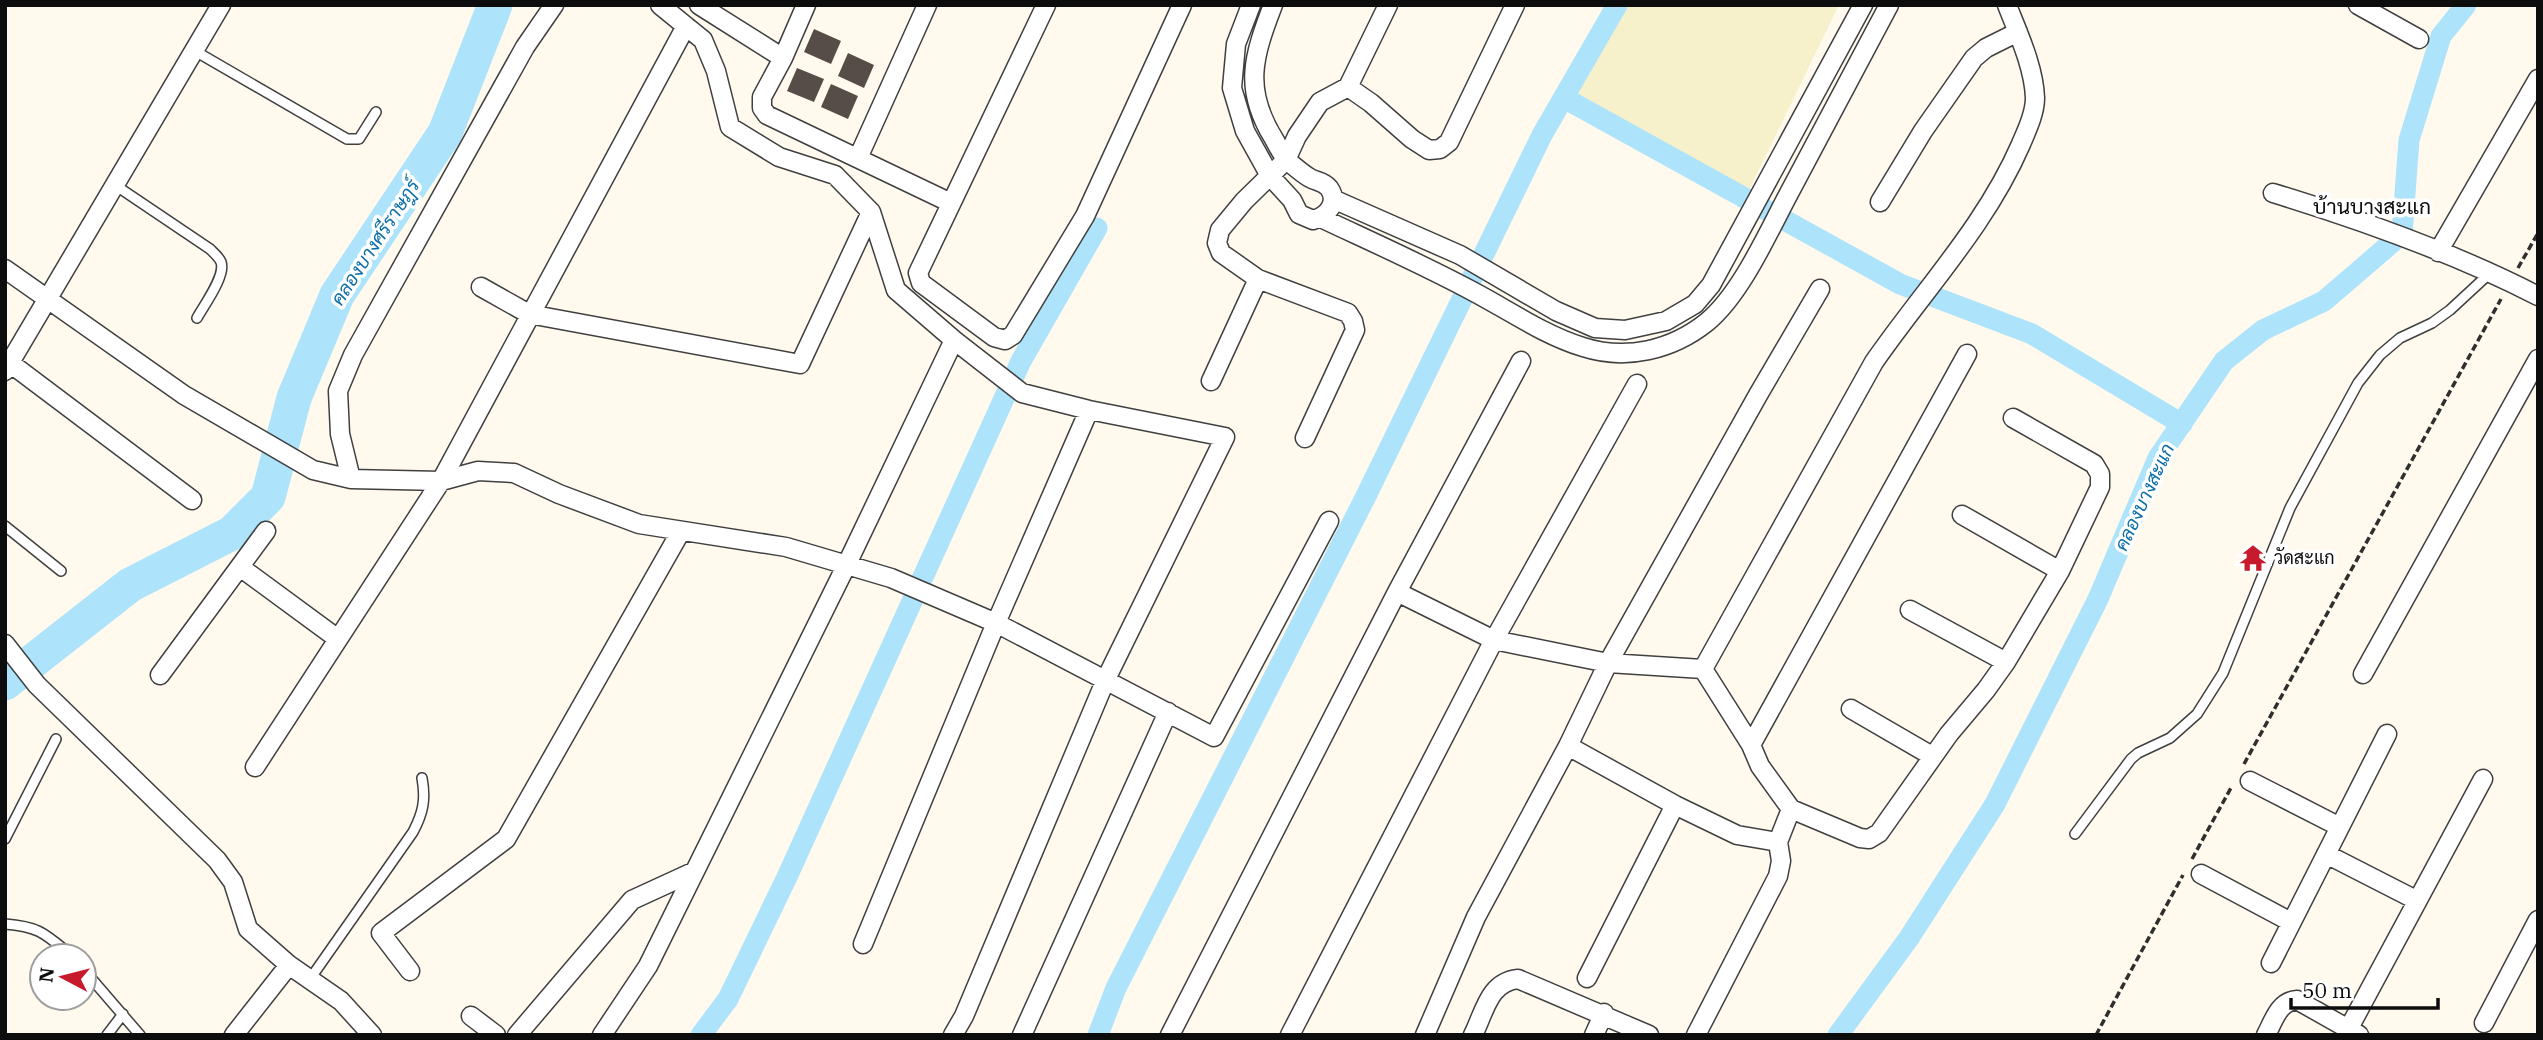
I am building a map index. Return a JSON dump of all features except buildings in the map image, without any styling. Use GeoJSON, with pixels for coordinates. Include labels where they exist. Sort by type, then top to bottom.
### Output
{"type":"FeatureCollection","features":[{"type":"Feature","properties":{"kind":"street"},"geometry":{"type":"LineString","coordinates":[[192,500],[8,367],[221,5]]}},
{"type":"Feature","properties":{"kind":"street"},"geometry":{"type":"LineString","coordinates":[[351,479],[340,434],[338,391],[353,355],[525,47],[554,5]]}},
{"type":"Feature","properties":{"kind":"street"},"geometry":{"type":"LineString","coordinates":[[660,5],[703,40],[716,71],[730,127],[779,157],[835,174],[871,212],[896,290],[1022,393],[1089,410],[1225,436],[1106,679],[964,1016],[953,1035]]}},
{"type":"Feature","properties":{"kind":"street"},"geometry":{"type":"LineString","coordinates":[[699,5],[783,58]]}},
{"type":"Feature","properties":{"kind":"street"},"geometry":{"type":"LineString","coordinates":[[806,5],[783,58],[762,97],[762,108],[767,115],[951,203]]}},
{"type":"Feature","properties":{"kind":"street"},"geometry":{"type":"LineString","coordinates":[[858,158],[928,5]]}},
{"type":"Feature","properties":{"kind":"street"},"geometry":{"type":"LineString","coordinates":[[1046,5],[918,273],[921,282],[994,337],[1004,340],[1013,335],[1085,216],[1182,5]]}},
{"type":"Feature","properties":{"kind":"street"},"geometry":{"type":"LineString","coordinates":[[1251,5],[1236,44],[1232,88],[1245,131],[1270,176],[1292,200],[1298,215],[1313,220],[1321,218],[1328,213],[1333,199]]}},
{"type":"Feature","properties":{"kind":"street"},"geometry":{"type":"LineString","coordinates":[[1273,5],[1256,49],[1253,86],[1264,123],[1286,160],[1312,179],[1326,185],[1333,199],[1460,255],[1556,311],[1595,328],[1625,330],[1667,321],[1695,304],[1712,285],[1863,5]]}},
{"type":"Feature","properties":{"kind":"street"},"geometry":{"type":"LineString","coordinates":[[1305,438],[1355,330],[1353,321],[1348,313],[1258,279],[1220,253],[1217,243],[1220,230],[1244,201],[1286,160],[1297,136],[1320,102],[1348,87],[1388,5]]}},
{"type":"Feature","properties":{"kind":"street"},"geometry":{"type":"LineString","coordinates":[[1348,87],[1412,139],[1429,150],[1440,149],[1454,135],[1515,5]]}},
{"type":"Feature","properties":{"kind":"street"},"geometry":{"type":"LineString","coordinates":[[1321,218],[1447,278],[1545,331],[1583,347],[1611,353],[1650,351],[1683,339],[1707,322],[1726,303],[1769,231],[1889,5]]}},
{"type":"Feature","properties":{"kind":"street"},"geometry":{"type":"LineString","coordinates":[[1703,669],[1874,362],[1904,318],[1981,218],[2013,161],[2030,122],[2035,99],[2031,74],[2007,5]]}},
{"type":"Feature","properties":{"kind":"street"},"geometry":{"type":"LineString","coordinates":[[2358,5],[2419,39]]}},
{"type":"Feature","properties":{"kind":"street"},"geometry":{"type":"LineString","coordinates":[[255,767],[441,481],[686,26]]}},
{"type":"Feature","properties":{"kind":"street"},"geometry":{"type":"LineString","coordinates":[[1880,202],[1923,131],[1974,58],[1986,48],[2018,32]]}},
{"type":"Feature","properties":{"kind":"street"},"geometry":{"type":"LineString","coordinates":[[2438,252],[2538,79]]}},
{"type":"Feature","properties":{"kind":"street"},"geometry":{"type":"LineString","coordinates":[[1292,200],[1297,186],[1312,179]]}},
{"type":"Feature","properties":{"kind":"street"},"geometry":{"type":"LineString","coordinates":[[2273,193],[2373,225],[2511,282],[2538,296]]}},
{"type":"Feature","properties":{"kind":"street"},"geometry":{"type":"LineString","coordinates":[[481,287],[529,314],[800,364],[871,212]]}},
{"type":"Feature","properties":{"kind":"street"},"geometry":{"type":"LineString","coordinates":[[5,269],[184,395],[313,470],[351,479],[441,481],[478,471],[514,474],[639,524],[786,547],[891,578],[996,624],[1214,737],[1329,522]]}},
{"type":"Feature","properties":{"kind":"street"},"geometry":{"type":"LineString","coordinates":[[1211,382],[1258,279]]}},
{"type":"Feature","properties":{"kind":"street"},"geometry":{"type":"LineString","coordinates":[[1425,1035],[1476,917],[1608,663],[1758,394],[1820,289]]}},
{"type":"Feature","properties":{"kind":"street"},"geometry":{"type":"LineString","coordinates":[[1545,331],[1556,311]]}},
{"type":"Feature","properties":{"kind":"street"},"geometry":{"type":"LineString","coordinates":[[602,1035],[648,966],[692,872],[846,566],[954,340]]}},
{"type":"Feature","properties":{"kind":"street"},"geometry":{"type":"LineString","coordinates":[[1751,744],[1966,354]]}},
{"type":"Feature","properties":{"kind":"street"},"geometry":{"type":"LineString","coordinates":[[2363,674],[2538,359]]}},
{"type":"Feature","properties":{"kind":"street"},"geometry":{"type":"LineString","coordinates":[[1170,1035],[1397,592],[1521,361]]}},
{"type":"Feature","properties":{"kind":"street"},"geometry":{"type":"LineString","coordinates":[[1290,1035],[1494,640],[1637,384]]}},
{"type":"Feature","properties":{"kind":"street"},"geometry":{"type":"LineString","coordinates":[[863,944],[996,624],[1089,410]]}},
{"type":"Feature","properties":{"kind":"street"},"geometry":{"type":"LineString","coordinates":[[1703,669],[1751,744],[1760,766],[1791,809],[1860,838],[1869,839],[1879,833],[1932,756],[2006,663],[2060,571],[2100,487],[2100,474],[2094,464],[2013,418]]}},
{"type":"Feature","properties":{"kind":"street"},"geometry":{"type":"LineString","coordinates":[[1962,515],[2060,571]]}},
{"type":"Feature","properties":{"kind":"street"},"geometry":{"type":"LineString","coordinates":[[160,674],[266,531]]}},
{"type":"Feature","properties":{"kind":"street"},"geometry":{"type":"LineString","coordinates":[[410,971],[381,933],[506,839],[681,531]]}},
{"type":"Feature","properties":{"kind":"street"},"geometry":{"type":"LineString","coordinates":[[240,567],[338,639]]}},
{"type":"Feature","properties":{"kind":"street"},"geometry":{"type":"LineString","coordinates":[[1397,592],[1494,640],[1608,663],[1703,669]]}},
{"type":"Feature","properties":{"kind":"street"},"geometry":{"type":"LineString","coordinates":[[1910,610],[2006,663]]}},
{"type":"Feature","properties":{"kind":"street"},"geometry":{"type":"LineString","coordinates":[[7,645],[37,685],[217,859],[233,882],[248,929],[289,965],[341,1001],[372,1035]]}},
{"type":"Feature","properties":{"kind":"street"},"geometry":{"type":"LineString","coordinates":[[1851,709],[1932,756]]}},
{"type":"Feature","properties":{"kind":"street"},"geometry":{"type":"LineString","coordinates":[[1022,1035],[1168,712]]}},
{"type":"Feature","properties":{"kind":"street"},"geometry":{"type":"LineString","coordinates":[[2271,963],[2387,734]]}},
{"type":"Feature","properties":{"kind":"street"},"geometry":{"type":"LineString","coordinates":[[1567,746],[1675,805],[1737,835],[1778,842]]}},
{"type":"Feature","properties":{"kind":"street"},"geometry":{"type":"LineString","coordinates":[[2243,775],[2340,827]]}},
{"type":"Feature","properties":{"kind":"street"},"geometry":{"type":"LineString","coordinates":[[2266,1035],[2288,1000],[2297,1000],[2354,1031],[2416,900],[2483,779]]}},
{"type":"Feature","properties":{"kind":"street"},"geometry":{"type":"LineString","coordinates":[[1587,978],[1675,805]]}},
{"type":"Feature","properties":{"kind":"street"},"geometry":{"type":"LineString","coordinates":[[1696,1035],[1777,876],[1781,861],[1778,842],[1791,809]]}},
{"type":"Feature","properties":{"kind":"street"},"geometry":{"type":"LineString","coordinates":[[2326,854],[2416,900]]}},
{"type":"Feature","properties":{"kind":"street"},"geometry":{"type":"LineString","coordinates":[[517,1035],[632,900],[692,872]]}},
{"type":"Feature","properties":{"kind":"street"},"geometry":{"type":"LineString","coordinates":[[2201,874],[2291,922]]}},
{"type":"Feature","properties":{"kind":"street"},"geometry":{"type":"LineString","coordinates":[[2484,1023],[2538,920]]}},
{"type":"Feature","properties":{"kind":"street"},"geometry":{"type":"LineString","coordinates":[[234,1035],[289,965]]}},
{"type":"Feature","properties":{"kind":"street"},"geometry":{"type":"LineString","coordinates":[[1473,1035],[1496,987],[1506,980],[1518,979],[1604,1013],[1649,1035]]}},
{"type":"Feature","properties":{"kind":"street"},"geometry":{"type":"LineString","coordinates":[[1594,1035],[1604,1013]]}},
{"type":"Feature","properties":{"kind":"street"},"geometry":{"type":"LineString","coordinates":[[471,1016],[496,1035]]}},
{"type":"Feature","properties":{"kind":"lane"},"geometry":{"type":"LineString","coordinates":[[195,51],[347,139],[359,139],[376,112]]}},
{"type":"Feature","properties":{"kind":"lane"},"geometry":{"type":"LineString","coordinates":[[115,186],[211,249],[219,258],[222,265],[220,276],[197,318]]}},
{"type":"Feature","properties":{"kind":"lane"},"geometry":{"type":"LineString","coordinates":[[2075,834],[2131,759],[2170,738],[2197,714],[2223,673],[2298,492],[2358,383],[2379,355],[2400,338],[2432,323],[2450,310],[2490,273]]}},
{"type":"Feature","properties":{"kind":"lane"},"geometry":{"type":"LineString","coordinates":[[5,526],[61,571]]}},
{"type":"Feature","properties":{"kind":"lane"},"geometry":{"type":"LineString","coordinates":[[5,839],[56,739]]}},
{"type":"Feature","properties":{"kind":"lane"},"geometry":{"type":"LineString","coordinates":[[310,979],[413,832],[423,814],[426,796],[422,778]]}},
{"type":"Feature","properties":{"kind":"lane"},"geometry":{"type":"LineString","coordinates":[[5,923],[30,926],[42,931],[55,942]]}},
{"type":"Feature","properties":{"kind":"lane"},"geometry":{"type":"LineString","coordinates":[[98,986],[140,1035]]}},
{"type":"Feature","properties":{"kind":"lane"},"geometry":{"type":"LineString","coordinates":[[107,1035],[123,1014]]}},
{"type":"Feature","properties":{"kind":"path"},"geometry":{"type":"LineString","coordinates":[[2096,1035],[2243,775],[2538,233]]}},
{"type":"Feature","properties":{"kind":"shaded area"},"geometry":{"type":"Polygon","coordinates":[[[1623,5],[1839,5],[1749,190],[1573,93],[1623,5]]]}},
{"type":"Feature","properties":{"kind":"waterway","name":"คลองบางศรีราษฎร์"},"geometry":{"type":"LineString","coordinates":[[5,683],[130,585],[232,533],[268,497],[294,398],[337,295],[445,133],[495,5]]}},
{"type":"Feature","properties":{"kind":"waterway"},"geometry":{"type":"LineString","coordinates":[[1098,1035],[1116,988],[1366,496],[1542,135],[1617,5]]}},
{"type":"Feature","properties":{"kind":"waterway","name":"คลองบางสะแก"},"geometry":{"type":"LineString","coordinates":[[1838,1035],[1909,938],[1995,804],[2098,599],[2158,458],[2224,361],[2263,330],[2324,301],[2402,234],[2409,140],[2441,36],[2466,5]]}},
{"type":"Feature","properties":{"kind":"waterway"},"geometry":{"type":"LineString","coordinates":[[1564,98],[1900,284],[2032,334],[2182,424]]}},
{"type":"Feature","properties":{"kind":"waterway"},"geometry":{"type":"LineString","coordinates":[[701,1035],[728,999],[787,877],[1021,361],[1097,228]]}},
{"type":"Feature","properties":{"kind":"place","name":"วัดสะแก"},"geometry":{"type":"Point","coordinates":[2253,558]}},
{"type":"Feature","properties":{"kind":"district","name":"บ้านบางสะแก"},"geometry":{"type":"Point","coordinates":[2372,207]}}]}
